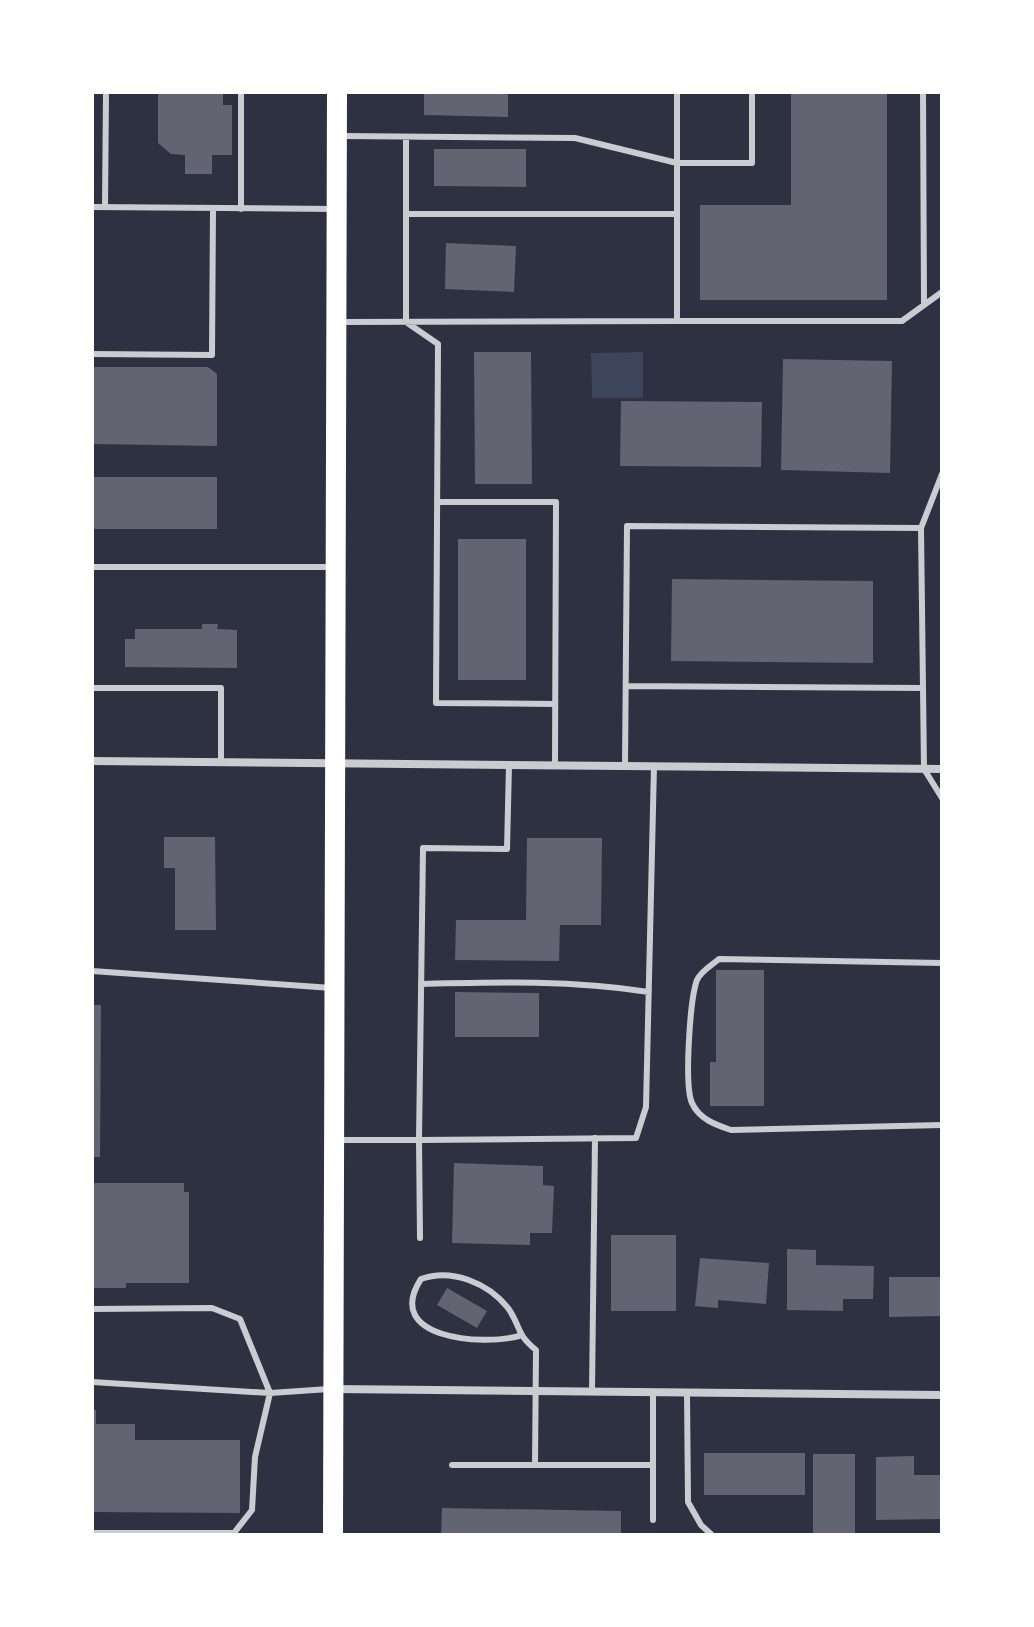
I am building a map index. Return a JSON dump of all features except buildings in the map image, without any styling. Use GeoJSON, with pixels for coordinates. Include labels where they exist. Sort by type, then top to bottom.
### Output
{"type":"FeatureCollection","features":[{"type":"Feature","properties":{"kind":"main road"},"geometry":{"type":"LineString","coordinates":[[333,1535],[337,97]]}},
{"type":"Feature","properties":{"kind":"street"},"geometry":{"type":"LineString","coordinates":[[92,761],[942,769]]}},
{"type":"Feature","properties":{"kind":"street"},"geometry":{"type":"LineString","coordinates":[[333,1389],[942,1395]]}},
{"type":"Feature","properties":{"kind":"lane"},"geometry":{"type":"LineString","coordinates":[[105,207],[106,92]]}},
{"type":"Feature","properties":{"kind":"lane"},"geometry":{"type":"LineString","coordinates":[[241,92],[241,209]]}},
{"type":"Feature","properties":{"kind":"lane"},"geometry":{"type":"LineString","coordinates":[[677,92],[677,321]]}},
{"type":"Feature","properties":{"kind":"lane"},"geometry":{"type":"LineString","coordinates":[[337,136],[575,138],[677,163],[752,163],[752,92]]}},
{"type":"Feature","properties":{"kind":"lane"},"geometry":{"type":"LineString","coordinates":[[923,92],[924,304]]}},
{"type":"Feature","properties":{"kind":"lane"},"geometry":{"type":"LineString","coordinates":[[406,137],[406,322]]}},
{"type":"Feature","properties":{"kind":"lane"},"geometry":{"type":"LineString","coordinates":[[92,207],[338,209]]}},
{"type":"Feature","properties":{"kind":"lane"},"geometry":{"type":"LineString","coordinates":[[92,354],[212,355],[213,208]]}},
{"type":"Feature","properties":{"kind":"lane"},"geometry":{"type":"LineString","coordinates":[[406,214],[677,214]]}},
{"type":"Feature","properties":{"kind":"lane"},"geometry":{"type":"LineString","coordinates":[[337,322],[902,321],[942,292]]}},
{"type":"Feature","properties":{"kind":"lane"},"geometry":{"type":"LineString","coordinates":[[406,322],[438,344],[436,703],[555,704]]}},
{"type":"Feature","properties":{"kind":"lane"},"geometry":{"type":"LineString","coordinates":[[942,474],[921,528],[924,769],[942,798]]}},
{"type":"Feature","properties":{"kind":"lane"},"geometry":{"type":"LineString","coordinates":[[437,502],[556,502],[555,765]]}},
{"type":"Feature","properties":{"kind":"lane"},"geometry":{"type":"LineString","coordinates":[[625,766],[627,526],[921,528]]}},
{"type":"Feature","properties":{"kind":"lane"},"geometry":{"type":"LineString","coordinates":[[92,567],[336,567]]}},
{"type":"Feature","properties":{"kind":"lane"},"geometry":{"type":"LineString","coordinates":[[626,686],[923,688]]}},
{"type":"Feature","properties":{"kind":"lane"},"geometry":{"type":"LineString","coordinates":[[92,688],[221,688],[221,762]]}},
{"type":"Feature","properties":{"kind":"lane"},"geometry":{"type":"LineString","coordinates":[[420,1238],[423,848],[507,849],[509,765]]}},
{"type":"Feature","properties":{"kind":"lane"},"geometry":{"type":"LineString","coordinates":[[334,1140],[636,1138],[646,1107],[654,766]]}},
{"type":"Feature","properties":{"kind":"lane"},"geometry":{"type":"LineString","coordinates":[[942,963],[719,959],[698,976],[688,1065],[691,1102],[708,1122],[731,1130],[942,1125]]}},
{"type":"Feature","properties":{"kind":"lane"},"geometry":{"type":"LineString","coordinates":[[92,971],[335,988]]}},
{"type":"Feature","properties":{"kind":"lane"},"geometry":{"type":"LineString","coordinates":[[421,984],[542,981],[599,984],[649,992]]}},
{"type":"Feature","properties":{"kind":"lane"},"geometry":{"type":"LineString","coordinates":[[592,1392],[595,1138]]}},
{"type":"Feature","properties":{"kind":"lane"},"geometry":{"type":"LineString","coordinates":[[519,1336],[498,1342],[440,1335],[422,1322],[412,1307],[414,1291],[421,1279],[432,1275],[466,1279],[495,1295],[510,1311],[519,1336],[536,1350],[535,1465]]}},
{"type":"Feature","properties":{"kind":"lane"},"geometry":{"type":"LineString","coordinates":[[92,1309],[212,1308],[240,1319],[270,1393],[255,1457],[252,1510],[234,1533],[92,1533]]}},
{"type":"Feature","properties":{"kind":"lane"},"geometry":{"type":"LineString","coordinates":[[92,1382],[270,1393],[333,1389]]}},
{"type":"Feature","properties":{"kind":"lane"},"geometry":{"type":"LineString","coordinates":[[687,1392],[688,1502],[701,1525],[712,1535]]}},
{"type":"Feature","properties":{"kind":"lane"},"geometry":{"type":"LineString","coordinates":[[653,1393],[653,1520]]}},
{"type":"Feature","properties":{"kind":"lane"},"geometry":{"type":"LineString","coordinates":[[452,1465],[653,1465]]}},
{"type":"Feature","properties":{"kind":"shaded area"},"geometry":{"type":"Polygon","coordinates":[[[643,352],[643,398],[592,398],[591,353],[643,352]]]}}]}
